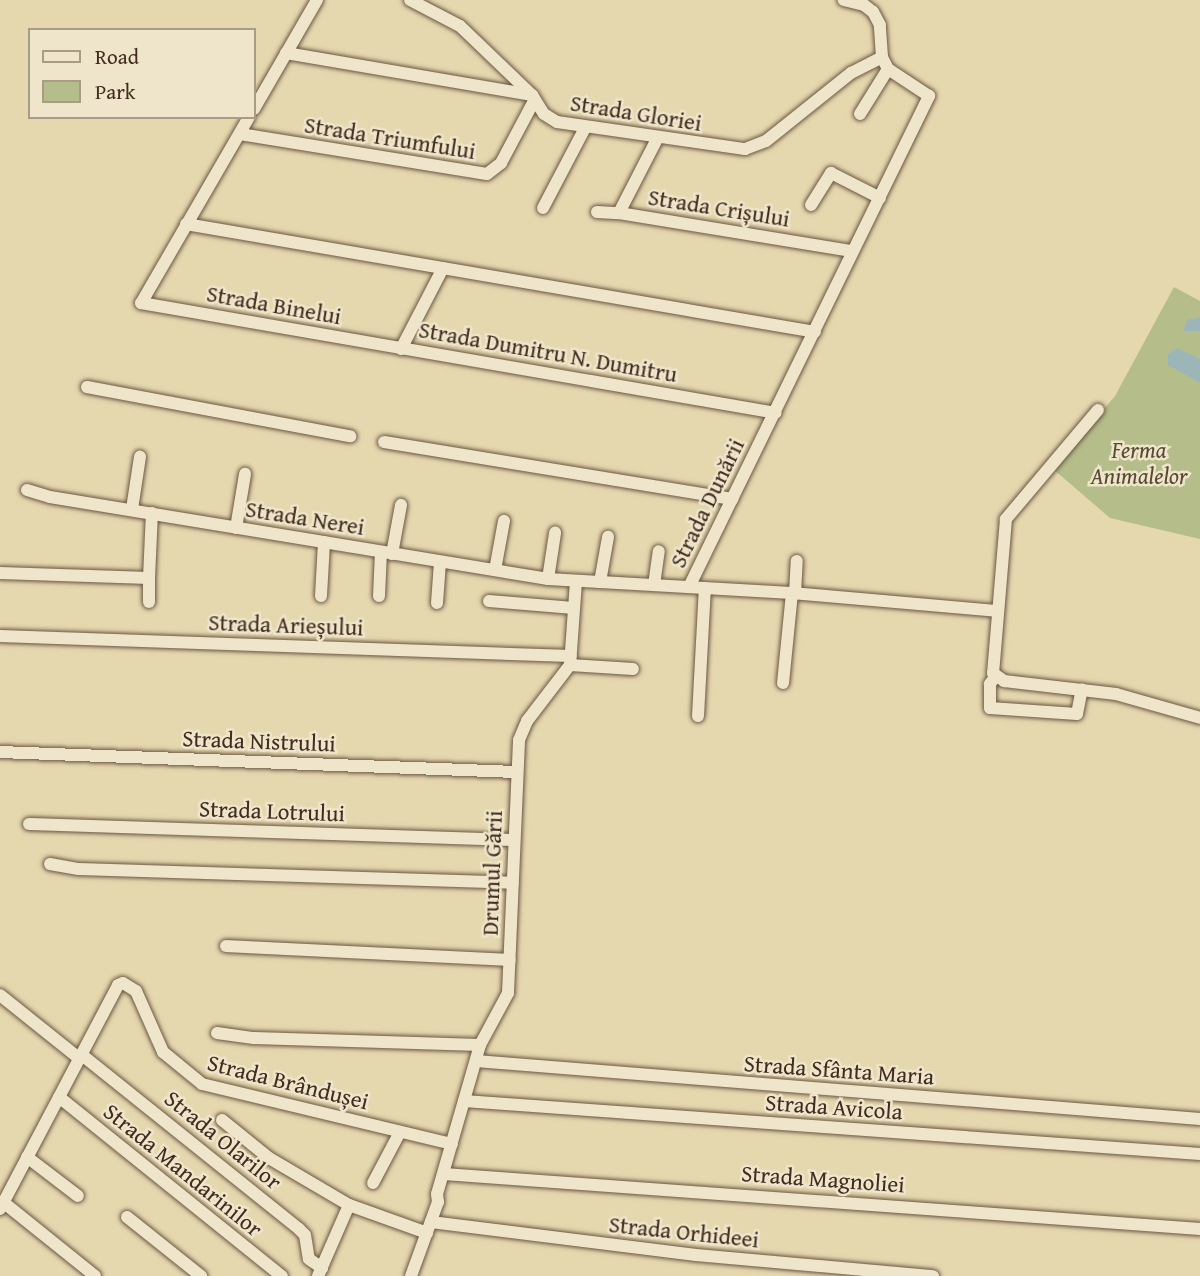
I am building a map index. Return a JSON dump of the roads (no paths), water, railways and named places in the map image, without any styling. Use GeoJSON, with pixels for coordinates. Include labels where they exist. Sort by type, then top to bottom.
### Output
{"type":"FeatureCollection","features":[{"type":"Feature","properties":{"kind":"street"},"geometry":{"type":"LineString","coordinates":[[256,106],[317,0]]}},
{"type":"Feature","properties":{"kind":"street","name":"Strada Gloriei"},"geometry":{"type":"LineString","coordinates":[[410,0],[460,26],[533,97],[550,119],[584,128],[657,139],[752,148],[766,141],[850,73],[885,63]]}},
{"type":"Feature","properties":{"kind":"street"},"geometry":{"type":"LineString","coordinates":[[844,0],[864,5],[873,12],[880,25],[885,63],[860,114]]}},
{"type":"Feature","properties":{"kind":"street"},"geometry":{"type":"LineString","coordinates":[[286,53],[533,97]]}},
{"type":"Feature","properties":{"kind":"street","name":"Strada Dunării"},"geometry":{"type":"LineString","coordinates":[[885,63],[929,96],[689,587],[996,611]]}},
{"type":"Feature","properties":{"kind":"street","name":"Strada Triumfului"},"geometry":{"type":"LineString","coordinates":[[240,134],[487,174],[501,163],[533,97]]}},
{"type":"Feature","properties":{"kind":"street"},"geometry":{"type":"LineString","coordinates":[[248,119],[186,224],[815,332]]}},
{"type":"Feature","properties":{"kind":"street"},"geometry":{"type":"LineString","coordinates":[[543,208],[584,128]]}},
{"type":"Feature","properties":{"kind":"street","name":"Strada Crișului"},"geometry":{"type":"LineString","coordinates":[[657,139],[620,213],[852,251]]}},
{"type":"Feature","properties":{"kind":"street"},"geometry":{"type":"LineString","coordinates":[[811,205],[831,173],[880,198]]}},
{"type":"Feature","properties":{"kind":"street"},"geometry":{"type":"LineString","coordinates":[[597,212],[620,213]]}},
{"type":"Feature","properties":{"kind":"street","name":"Strada Binelui"},"geometry":{"type":"LineString","coordinates":[[186,224],[141,303],[401,348]]}},
{"type":"Feature","properties":{"kind":"street","name":"Strada Dumitru N. Dumitru"},"geometry":{"type":"LineString","coordinates":[[443,268],[401,348],[776,413]]}},
{"type":"Feature","properties":{"kind":"street"},"geometry":{"type":"LineString","coordinates":[[87,387],[350,436]]}},
{"type":"Feature","properties":{"kind":"street"},"geometry":{"type":"LineString","coordinates":[[1082,689],[1077,714],[993,709],[988,705],[989,688],[995,677],[992,669],[996,611],[1006,519],[1098,410]]}},
{"type":"Feature","properties":{"kind":"street"},"geometry":{"type":"LineString","coordinates":[[384,442],[732,499]]}},
{"type":"Feature","properties":{"kind":"street"},"geometry":{"type":"LineString","coordinates":[[132,509],[140,457]]}},
{"type":"Feature","properties":{"kind":"street"},"geometry":{"type":"LineString","coordinates":[[236,528],[245,474]]}},
{"type":"Feature","properties":{"kind":"street","name":"Strada Nerei"},"geometry":{"type":"LineString","coordinates":[[27,490],[236,528],[576,582]]}},
{"type":"Feature","properties":{"kind":"street"},"geometry":{"type":"LineString","coordinates":[[379,596],[386,553],[401,505]]}},
{"type":"Feature","properties":{"kind":"street"},"geometry":{"type":"LineString","coordinates":[[149,603],[152,513]]}},
{"type":"Feature","properties":{"kind":"street"},"geometry":{"type":"LineString","coordinates":[[495,570],[504,521]]}},
{"type":"Feature","properties":{"kind":"street"},"geometry":{"type":"LineString","coordinates":[[548,579],[555,534]]}},
{"type":"Feature","properties":{"kind":"street"},"geometry":{"type":"LineString","coordinates":[[600,582],[608,537]]}},
{"type":"Feature","properties":{"kind":"street"},"geometry":{"type":"LineString","coordinates":[[321,596],[324,542]]}},
{"type":"Feature","properties":{"kind":"street"},"geometry":{"type":"LineString","coordinates":[[654,586],[659,551]]}},
{"type":"Feature","properties":{"kind":"street"},"geometry":{"type":"LineString","coordinates":[[783,683],[797,561]]}},
{"type":"Feature","properties":{"kind":"street"},"geometry":{"type":"LineString","coordinates":[[436,603],[440,562]]}},
{"type":"Feature","properties":{"kind":"street"},"geometry":{"type":"LineString","coordinates":[[0,573],[149,578]]}},
{"type":"Feature","properties":{"kind":"street"},"geometry":{"type":"LineString","coordinates":[[571,661],[576,582],[689,587]]}},
{"type":"Feature","properties":{"kind":"street"},"geometry":{"type":"LineString","coordinates":[[698,716],[705,588]]}},
{"type":"Feature","properties":{"kind":"street"},"geometry":{"type":"LineString","coordinates":[[489,601],[574,608]]}},
{"type":"Feature","properties":{"kind":"street","name":"Strada Arieșului"},"geometry":{"type":"LineString","coordinates":[[0,636],[571,661],[633,669]]}},
{"type":"Feature","properties":{"kind":"street","name":"Drumul Gării"},"geometry":{"type":"LineString","coordinates":[[411,1276],[429,1228],[480,1045],[486,1028],[506,999],[510,960],[517,772],[523,727],[571,661]]}},
{"type":"Feature","properties":{"kind":"street"},"geometry":{"type":"LineString","coordinates":[[995,677],[1151,702],[1200,718]]}},
{"type":"Feature","properties":{"kind":"street","name":"Strada Nistrului"},"geometry":{"type":"LineString","coordinates":[[0,752],[517,772]]}},
{"type":"Feature","properties":{"kind":"street","name":"Strada Lotrului"},"geometry":{"type":"LineString","coordinates":[[29,824],[514,840]]}},
{"type":"Feature","properties":{"kind":"street"},"geometry":{"type":"LineString","coordinates":[[50,864],[79,869],[513,883]]}},
{"type":"Feature","properties":{"kind":"street"},"geometry":{"type":"LineString","coordinates":[[226,946],[510,960]]}},
{"type":"Feature","properties":{"kind":"street","name":"Strada Brândușei"},"geometry":{"type":"LineString","coordinates":[[81,1057],[118,985],[123,983],[136,991],[163,1052],[202,1084],[452,1144]]}},
{"type":"Feature","properties":{"kind":"street","name":"Strada Olarilor"},"geometry":{"type":"LineString","coordinates":[[0,995],[292,1223],[305,1236],[309,1259],[320,1272]]}},
{"type":"Feature","properties":{"kind":"street"},"geometry":{"type":"LineString","coordinates":[[217,1034],[254,1038],[480,1045]]}},
{"type":"Feature","properties":{"kind":"street"},"geometry":{"type":"LineString","coordinates":[[81,1057],[2,1206],[95,1276]]}},
{"type":"Feature","properties":{"kind":"street","name":"Strada Sfânta Maria"},"geometry":{"type":"LineString","coordinates":[[476,1061],[1200,1119]]}},
{"type":"Feature","properties":{"kind":"street","name":"Strada Mandarinilor"},"geometry":{"type":"LineString","coordinates":[[59,1097],[282,1276]]}},
{"type":"Feature","properties":{"kind":"street","name":"Strada Avicola"},"geometry":{"type":"LineString","coordinates":[[464,1101],[1200,1154]]}},
{"type":"Feature","properties":{"kind":"street"},"geometry":{"type":"LineString","coordinates":[[222,1120],[269,1158],[349,1205],[429,1228]]}},
{"type":"Feature","properties":{"kind":"street"},"geometry":{"type":"LineString","coordinates":[[373,1183],[400,1132]]}},
{"type":"Feature","properties":{"kind":"street"},"geometry":{"type":"LineString","coordinates":[[27,1157],[78,1196]]}},
{"type":"Feature","properties":{"kind":"street","name":"Strada Magnoliei"},"geometry":{"type":"LineString","coordinates":[[444,1174],[1200,1228]]}},
{"type":"Feature","properties":{"kind":"street"},"geometry":{"type":"LineString","coordinates":[[320,1272],[349,1205]]}},
{"type":"Feature","properties":{"kind":"street"},"geometry":{"type":"LineString","coordinates":[[127,1217],[201,1276]]}},
{"type":"Feature","properties":{"kind":"street","name":"Strada Orhideei"},"geometry":{"type":"LineString","coordinates":[[429,1228],[860,1273],[933,1276]]}},
{"type":"Feature","properties":{"kind":"water"},"geometry":{"type":"Polygon","coordinates":[[[1200,317],[1200,331],[1183,331],[1187,320],[1200,317]]]}},
{"type":"Feature","properties":{"kind":"water"},"geometry":{"type":"Polygon","coordinates":[[[1177,348],[1200,359],[1200,383],[1168,365],[1168,354],[1177,348]]]}},
{"type":"Feature","properties":{"kind":"park label","name":"Ferma Animalelor"},"geometry":{"type":"Point","coordinates":[1139,463]}}]}
